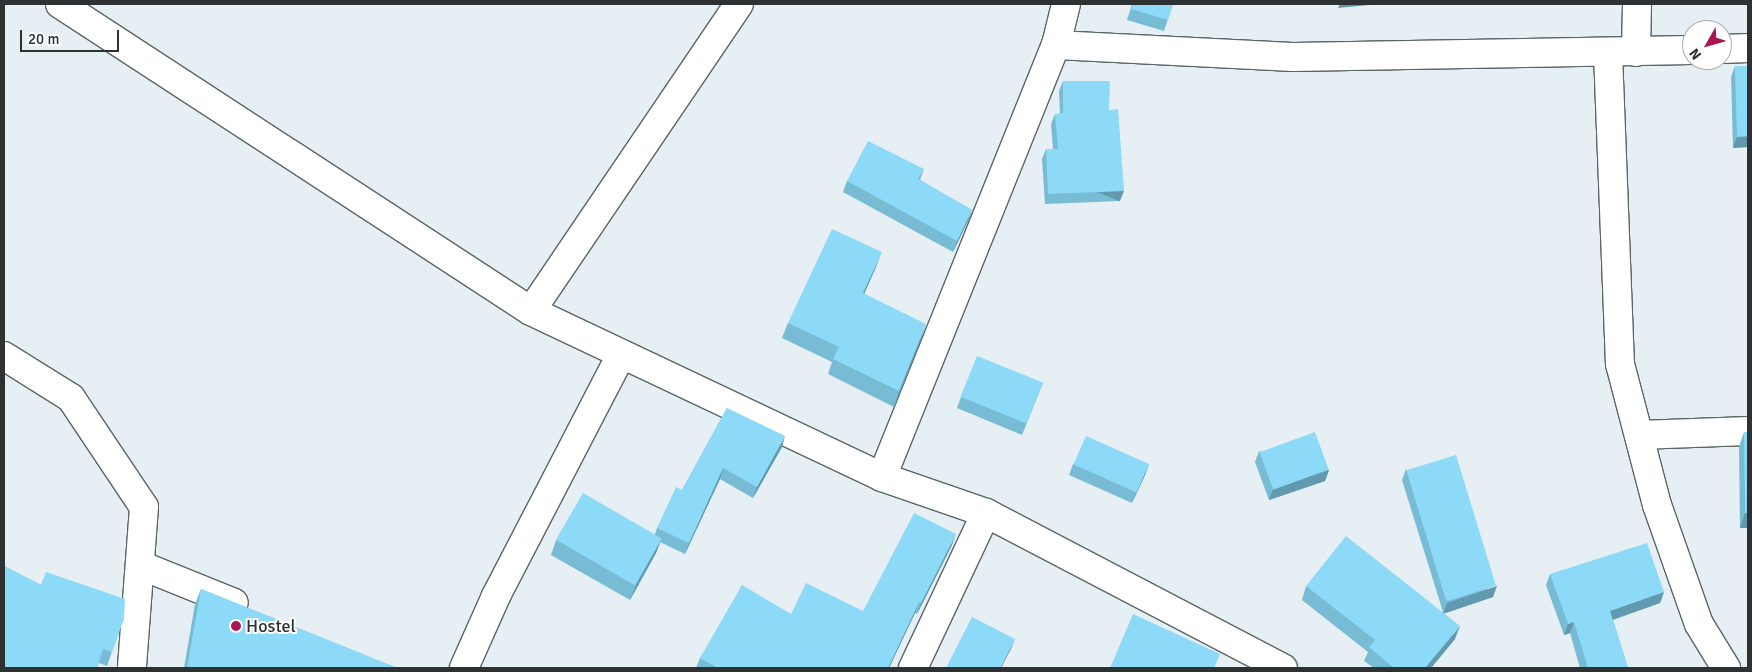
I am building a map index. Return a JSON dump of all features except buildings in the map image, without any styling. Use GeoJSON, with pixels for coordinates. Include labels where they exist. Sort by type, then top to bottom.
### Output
{"type":"FeatureCollection","features":[{"type":"Feature","properties":{"kind":"street"},"geometry":{"type":"LineString","coordinates":[[60,4],[530,311],[882,477],[986,512],[1283,668]]}},
{"type":"Feature","properties":{"kind":"street"},"geometry":{"type":"LineString","coordinates":[[530,311],[739,4]]}},
{"type":"Feature","properties":{"kind":"street"},"geometry":{"type":"LineString","coordinates":[[882,477],[1056,45],[1066,4]]}},
{"type":"Feature","properties":{"kind":"street"},"geometry":{"type":"LineString","coordinates":[[1636,52],[1637,4]]}},
{"type":"Feature","properties":{"kind":"street"},"geometry":{"type":"LineString","coordinates":[[1056,45],[1293,58],[1682,50]]}},
{"type":"Feature","properties":{"kind":"street"},"geometry":{"type":"LineString","coordinates":[[1732,49],[1748,48]]}},
{"type":"Feature","properties":{"kind":"street"},"geometry":{"type":"LineString","coordinates":[[1608,53],[1620,364],[1657,505],[1699,624],[1726,668]]}},
{"type":"Feature","properties":{"kind":"street"},"geometry":{"type":"LineString","coordinates":[[464,668],[496,596],[622,355]]}},
{"type":"Feature","properties":{"kind":"street"},"geometry":{"type":"LineString","coordinates":[[4,356],[71,398],[144,507],[132,668]]}},
{"type":"Feature","properties":{"kind":"street"},"geometry":{"type":"LineString","coordinates":[[1639,435],[1748,431]]}},
{"type":"Feature","properties":{"kind":"street"},"geometry":{"type":"LineString","coordinates":[[913,668],[986,512]]}},
{"type":"Feature","properties":{"kind":"street"},"geometry":{"type":"LineString","coordinates":[[140,566],[258,613]]}},
{"type":"Feature","properties":{"kind":"place","name":"Hostel"},"geometry":{"type":"Point","coordinates":[236,626]}}]}
